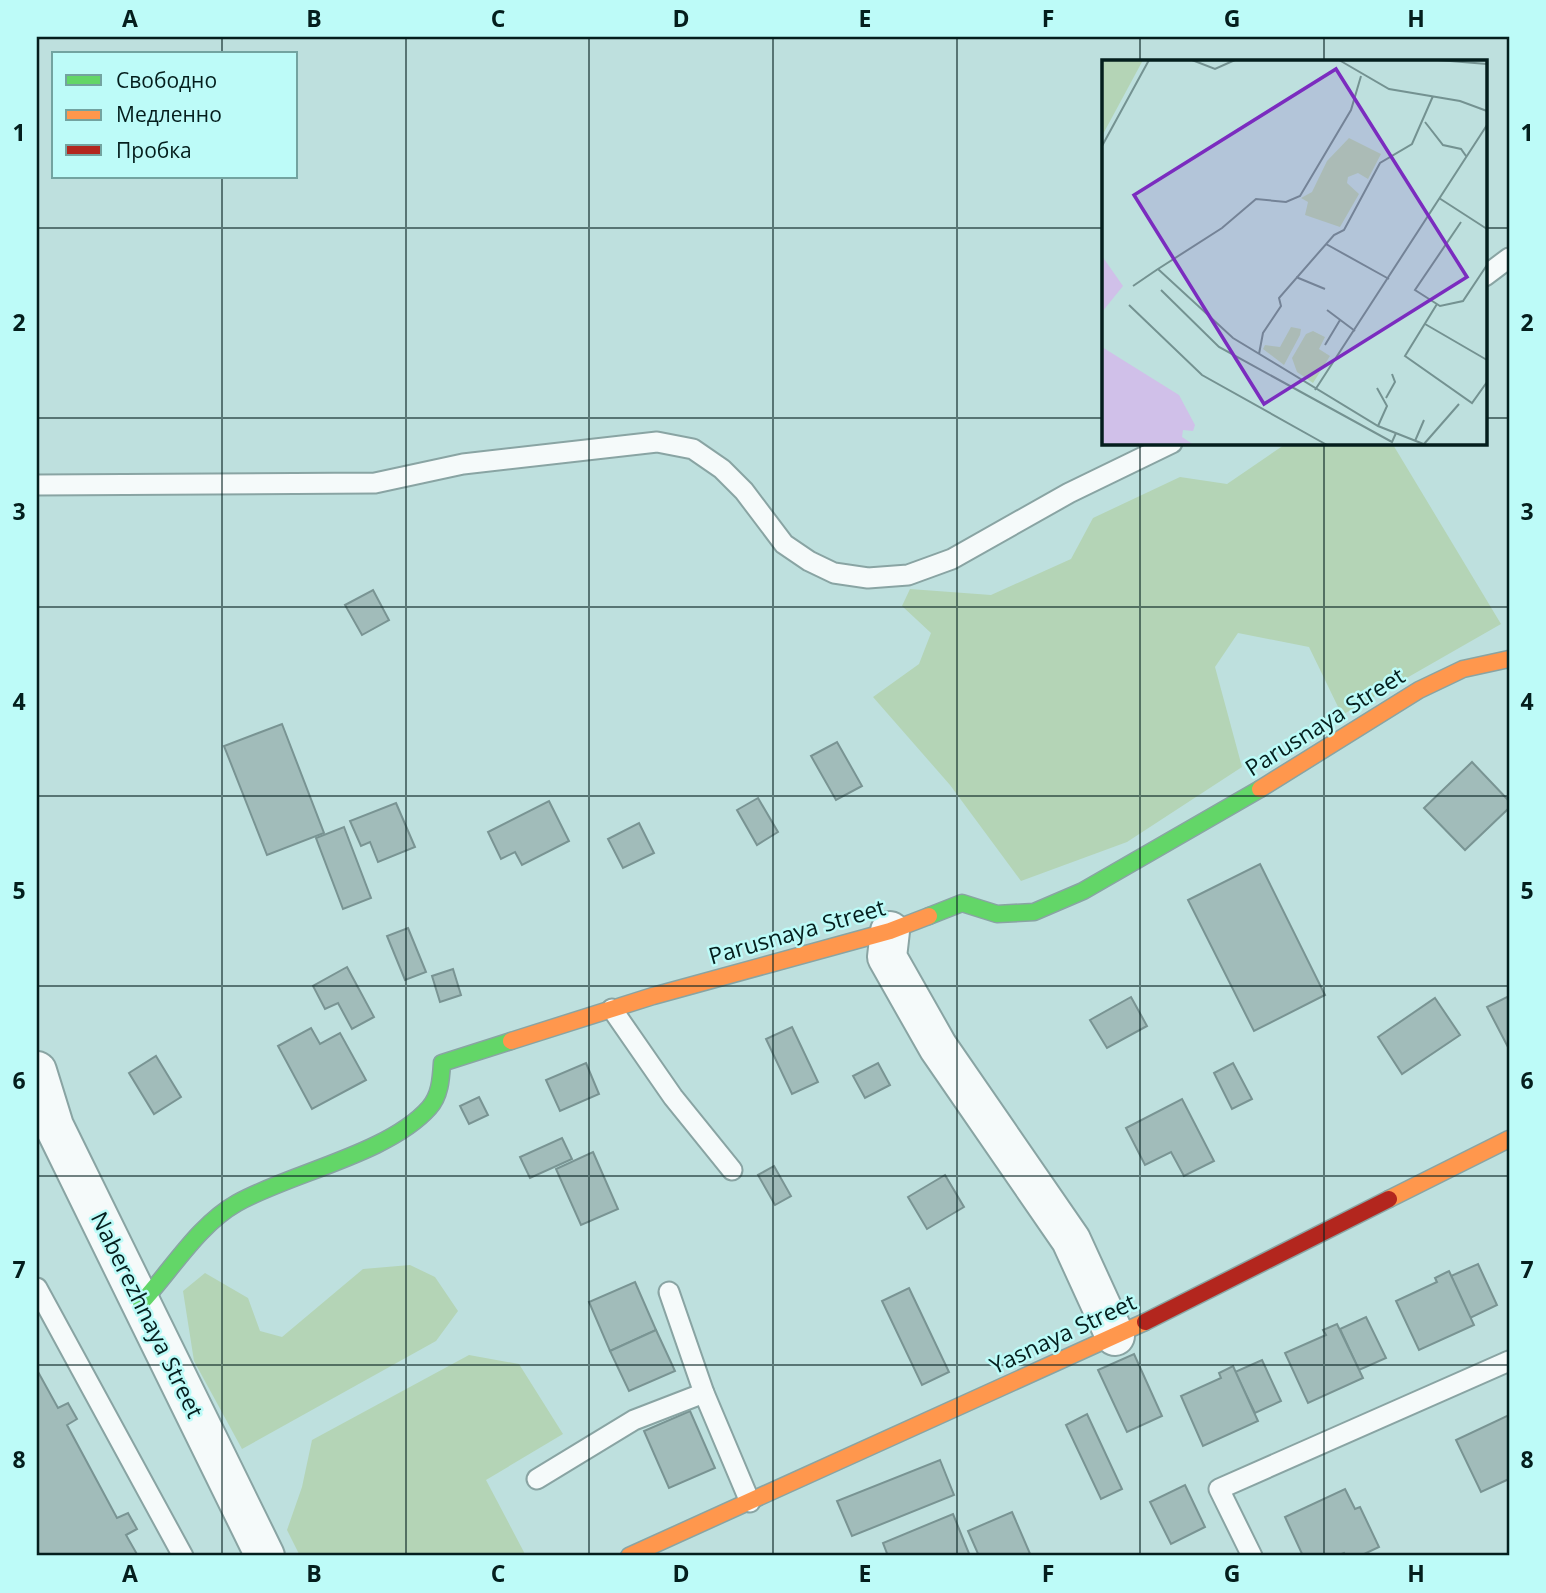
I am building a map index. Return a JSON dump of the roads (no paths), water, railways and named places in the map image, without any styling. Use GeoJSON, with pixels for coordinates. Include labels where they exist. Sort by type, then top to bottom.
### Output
{"type":"FeatureCollection","features":[{"type":"Feature","properties":{"kind":"street","name":"Parusnaya Street"},"geometry":{"type":"LineString","coordinates":[[141,1303],[164,1280],[214,1219],[237,1203],[401,1130],[428,1110],[441,1088],[442,1063],[611,1009],[890,930],[962,903],[998,914],[1034,912],[1083,891],[1269,784],[1419,690],[1463,669],[1509,659]]}},
{"type":"Feature","properties":{"kind":"street"},"geometry":{"type":"LineString","coordinates":[[890,930],[887,957],[938,1047],[1071,1240],[1115,1336]]}},
{"type":"Feature","properties":{"kind":"street","name":"Naberezhnaya Street"},"geometry":{"type":"LineString","coordinates":[[37,1071],[54,1126],[265,1556]]}},
{"type":"Feature","properties":{"kind":"street","name":"Yasnaya Street"},"geometry":{"type":"LineString","coordinates":[[629,1556],[1115,1336],[1509,1139]]}},
{"type":"Feature","properties":{"kind":"lane"},"geometry":{"type":"LineString","coordinates":[[1486,275],[1509,258]]}},
{"type":"Feature","properties":{"kind":"lane"},"geometry":{"type":"LineString","coordinates":[[37,485],[375,483],[463,464],[657,442],[693,449],[722,469],[744,491],[784,544],[809,561],[834,573],[868,578],[908,575],[952,559],[1069,493],[1170,444]]}},
{"type":"Feature","properties":{"kind":"lane"},"geometry":{"type":"LineString","coordinates":[[611,1009],[673,1097],[732,1170]]}},
{"type":"Feature","properties":{"kind":"lane"},"geometry":{"type":"LineString","coordinates":[[37,1288],[183,1556]]}},
{"type":"Feature","properties":{"kind":"lane"},"geometry":{"type":"LineString","coordinates":[[669,1292],[704,1393],[750,1502]]}},
{"type":"Feature","properties":{"kind":"lane"},"geometry":{"type":"LineString","coordinates":[[1252,1556],[1219,1489],[1509,1361]]}},
{"type":"Feature","properties":{"kind":"lane"},"geometry":{"type":"LineString","coordinates":[[537,1479],[634,1420],[704,1393]]}}]}
